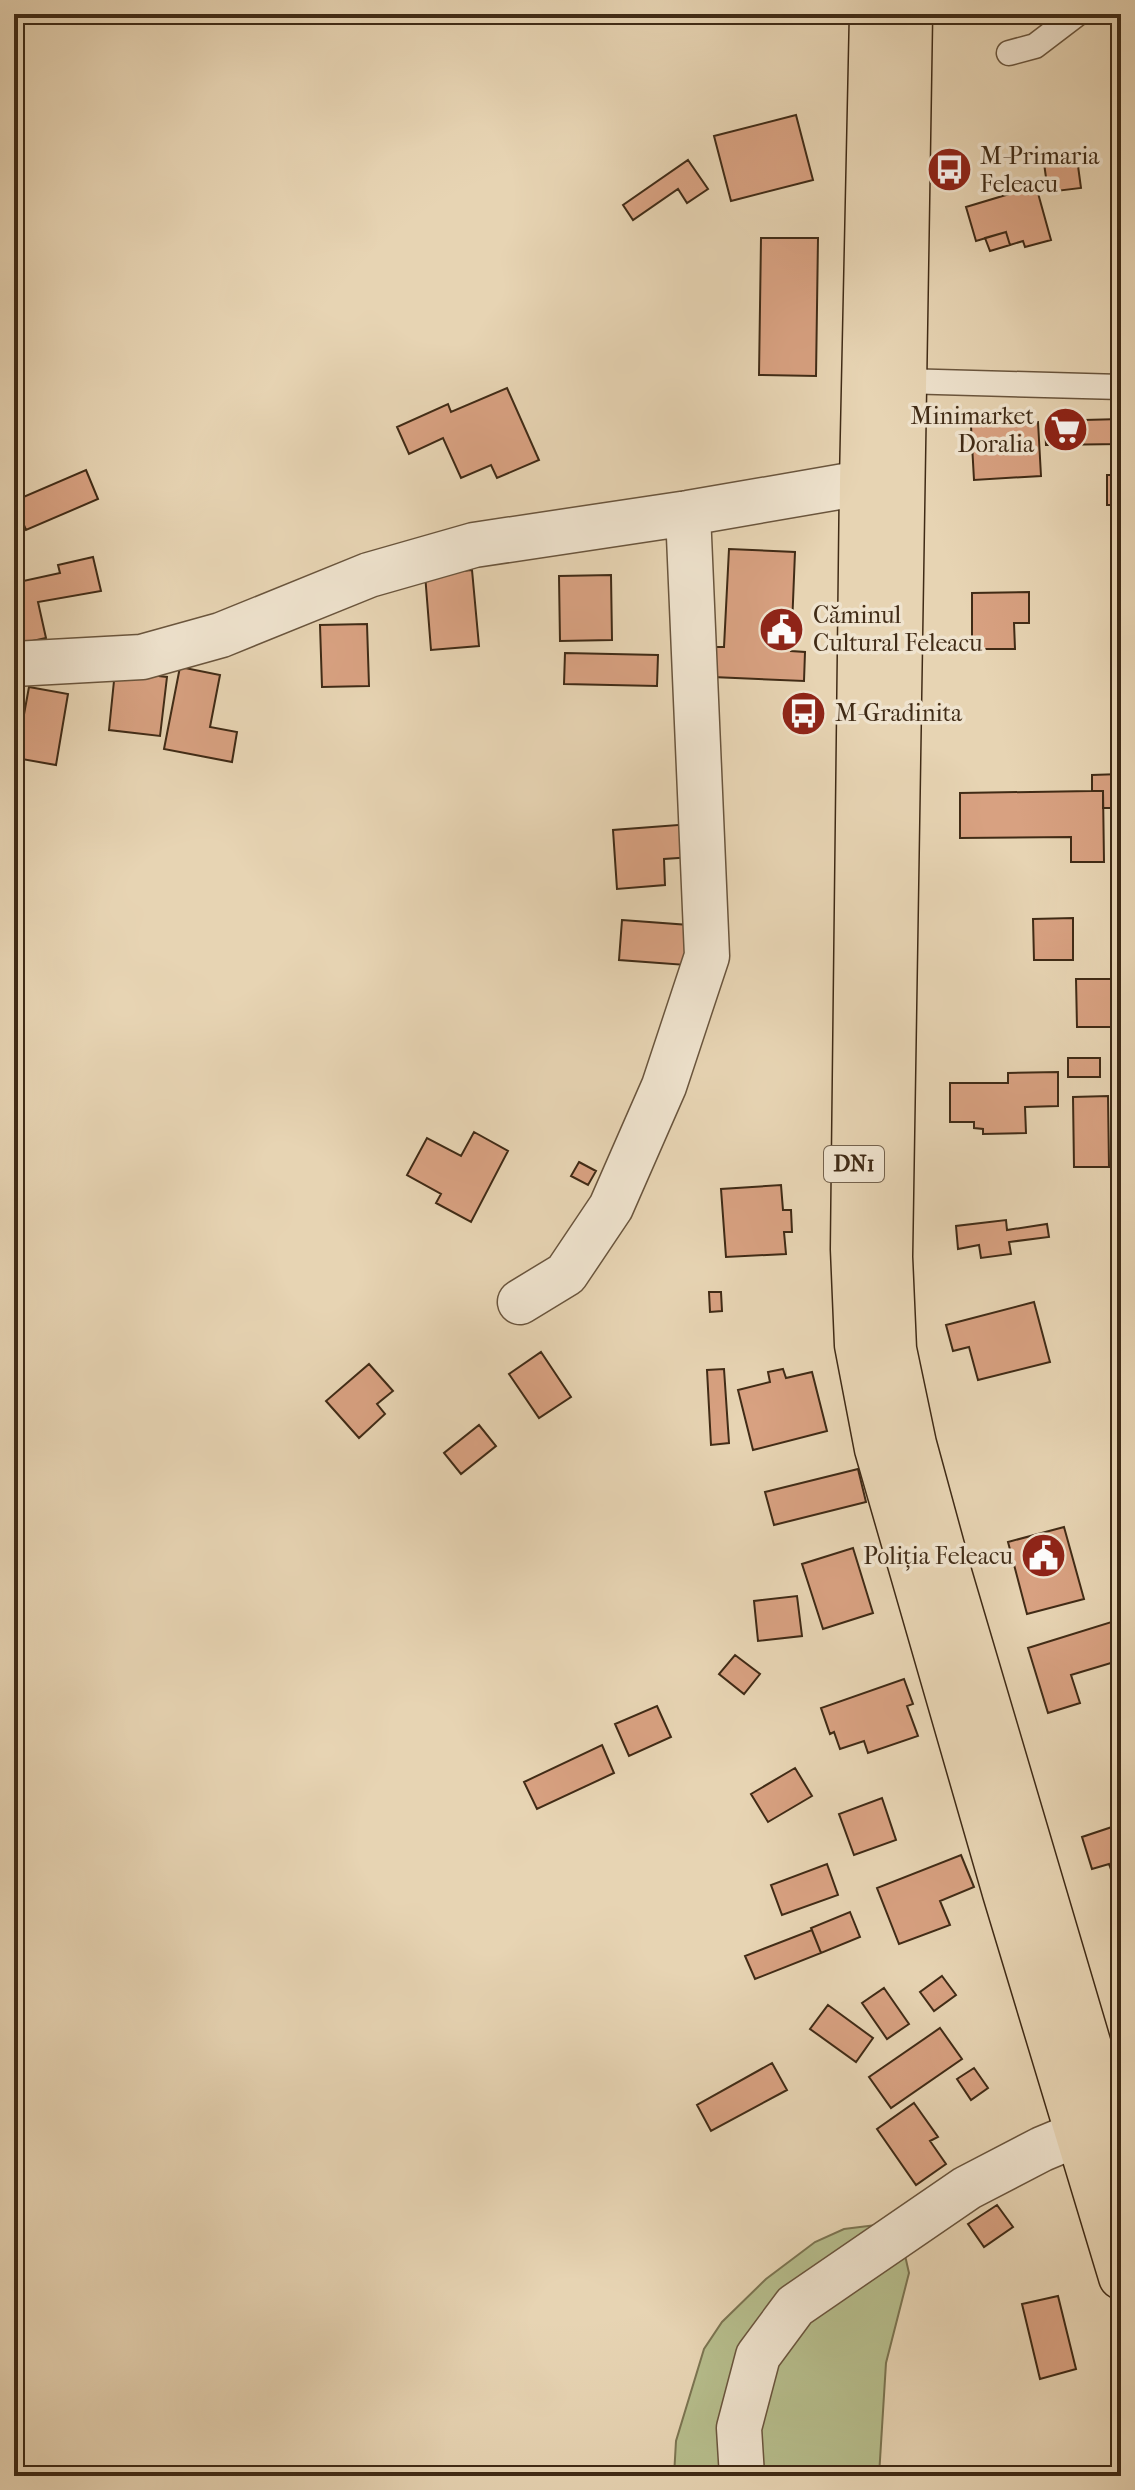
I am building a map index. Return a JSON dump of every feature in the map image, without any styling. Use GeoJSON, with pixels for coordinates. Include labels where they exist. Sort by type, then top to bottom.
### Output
{"type":"FeatureCollection","features":[{"type":"Feature","properties":{"kind":"main road","name":"DN1"},"geometry":{"type":"LineString","coordinates":[[872,14],[862,483],[853,1249],[857,1345],[877,1449],[915,1585],[1121,2277]]}},
{"type":"Feature","properties":{"kind":"main road","name":"DN1"},"geometry":{"type":"LineString","coordinates":[[910,14],[890,1257],[894,1349],[914,1444],[955,1591],[1121,2154]]}},
{"type":"Feature","properties":{"kind":"street"},"geometry":{"type":"LineString","coordinates":[[14,664],[142,657],[221,635],[369,575],[474,545],[862,483]]}},
{"type":"Feature","properties":{"kind":"street"},"geometry":{"type":"LineString","coordinates":[[520,1302],[566,1274],[611,1207],[664,1086],[707,956],[688,513]]}},
{"type":"Feature","properties":{"kind":"street"},"geometry":{"type":"LineString","coordinates":[[742,2476],[739,2428],[758,2356],[795,2306],[967,2188],[1078,2134]]}},
{"type":"Feature","properties":{"kind":"lane"},"geometry":{"type":"LineString","coordinates":[[1009,53],[1035,46],[1077,14]]}},
{"type":"Feature","properties":{"kind":"lane"},"geometry":{"type":"LineString","coordinates":[[902,381],[1121,387]]}},
{"type":"Feature","properties":{"kind":"green space"},"geometry":{"type":"Polygon","coordinates":[[[876,2225],[902,2242],[909,2273],[886,2363],[879,2476],[674,2476],[676,2441],[704,2349],[722,2322],[766,2279],[815,2242],[844,2229],[876,2225]]]}},
{"type":"Feature","properties":{"kind":"building"},"geometry":{"type":"Polygon","coordinates":[[[796,115],[813,180],[731,201],[714,136],[796,115]]]}},
{"type":"Feature","properties":{"kind":"building"},"geometry":{"type":"Polygon","coordinates":[[[1076,151],[1081,188],[1048,192],[1043,156],[1076,151]]]}},
{"type":"Feature","properties":{"kind":"building"},"geometry":{"type":"Polygon","coordinates":[[[688,160],[708,189],[687,203],[678,189],[633,220],[623,205],[688,160]]]}},
{"type":"Feature","properties":{"kind":"building"},"geometry":{"type":"Polygon","coordinates":[[[1036,186],[1051,240],[1025,247],[1023,241],[1010,245],[1006,232],[976,241],[966,207],[1036,186]]]}},
{"type":"Feature","properties":{"kind":"building"},"geometry":{"type":"Polygon","coordinates":[[[1006,232],[1010,245],[990,251],[985,238],[1006,232]]]}},
{"type":"Feature","properties":{"kind":"building"},"geometry":{"type":"Polygon","coordinates":[[[761,238],[818,238],[816,376],[759,375],[761,238]]]}},
{"type":"Feature","properties":{"kind":"building"},"geometry":{"type":"Polygon","coordinates":[[[507,388],[539,460],[497,478],[491,465],[461,478],[443,438],[409,454],[397,427],[448,404],[451,412],[507,388]]]}},
{"type":"Feature","properties":{"kind":"building"},"geometry":{"type":"Polygon","coordinates":[[[1121,419],[1121,444],[1046,445],[1045,421],[1121,419]]]}},
{"type":"Feature","properties":{"kind":"building"},"geometry":{"type":"Polygon","coordinates":[[[1038,422],[1041,476],[974,480],[971,426],[1038,422]]]}},
{"type":"Feature","properties":{"kind":"building"},"geometry":{"type":"Polygon","coordinates":[[[86,470],[98,499],[26,530],[14,501],[86,470]]]}},
{"type":"Feature","properties":{"kind":"building"},"geometry":{"type":"Polygon","coordinates":[[[1107,475],[1121,475],[1121,505],[1107,505],[1107,475]]]}},
{"type":"Feature","properties":{"kind":"building"},"geometry":{"type":"Polygon","coordinates":[[[729,549],[795,552],[791,651],[805,652],[804,681],[713,677],[715,647],[724,647],[729,549]]]}},
{"type":"Feature","properties":{"kind":"building"},"geometry":{"type":"Polygon","coordinates":[[[93,557],[101,591],[38,602],[46,638],[14,645],[14,583],[60,573],[58,565],[93,557]]]}},
{"type":"Feature","properties":{"kind":"building"},"geometry":{"type":"Polygon","coordinates":[[[472,570],[479,646],[431,650],[425,574],[472,570]]]}},
{"type":"Feature","properties":{"kind":"building"},"geometry":{"type":"Polygon","coordinates":[[[611,575],[612,640],[560,641],[559,576],[611,575]]]}},
{"type":"Feature","properties":{"kind":"building"},"geometry":{"type":"Polygon","coordinates":[[[1029,592],[1029,623],[1014,623],[1015,649],[972,649],[972,593],[1029,592]]]}},
{"type":"Feature","properties":{"kind":"building"},"geometry":{"type":"Polygon","coordinates":[[[367,624],[369,686],[322,687],[320,625],[367,624]]]}},
{"type":"Feature","properties":{"kind":"building"},"geometry":{"type":"Polygon","coordinates":[[[565,653],[658,655],[657,686],[564,684],[565,653]]]}},
{"type":"Feature","properties":{"kind":"building"},"geometry":{"type":"Polygon","coordinates":[[[180,667],[220,675],[210,727],[237,732],[232,762],[164,749],[180,667]]]}},
{"type":"Feature","properties":{"kind":"building"},"geometry":{"type":"Polygon","coordinates":[[[115,671],[167,677],[160,736],[109,730],[115,671]]]}},
{"type":"Feature","properties":{"kind":"building"},"geometry":{"type":"Polygon","coordinates":[[[29,687],[68,694],[56,765],[16,758],[29,687]]]}},
{"type":"Feature","properties":{"kind":"building"},"geometry":{"type":"Polygon","coordinates":[[[1121,774],[1121,808],[1103,808],[1103,791],[1092,791],[1092,775],[1121,774]]]}},
{"type":"Feature","properties":{"kind":"building"},"geometry":{"type":"Polygon","coordinates":[[[1103,791],[1104,862],[1071,862],[1071,837],[960,838],[960,793],[1103,791]]]}},
{"type":"Feature","properties":{"kind":"building"},"geometry":{"type":"Polygon","coordinates":[[[691,824],[693,857],[664,859],[665,885],[617,889],[613,830],[691,824]]]}},
{"type":"Feature","properties":{"kind":"building"},"geometry":{"type":"Polygon","coordinates":[[[1073,918],[1073,960],[1034,960],[1033,919],[1073,918]]]}},
{"type":"Feature","properties":{"kind":"building"},"geometry":{"type":"Polygon","coordinates":[[[622,920],[689,925],[686,965],[619,960],[622,920]]]}},
{"type":"Feature","properties":{"kind":"building"},"geometry":{"type":"Polygon","coordinates":[[[1076,979],[1116,979],[1116,1027],[1077,1027],[1076,979]]]}},
{"type":"Feature","properties":{"kind":"building"},"geometry":{"type":"Polygon","coordinates":[[[1068,1058],[1100,1058],[1100,1077],[1068,1077],[1068,1058]]]}},
{"type":"Feature","properties":{"kind":"building"},"geometry":{"type":"Polygon","coordinates":[[[1058,1072],[1058,1106],[1025,1107],[1026,1133],[983,1134],[983,1129],[974,1128],[974,1122],[950,1122],[950,1083],[1008,1083],[1008,1073],[1058,1072]]]}},
{"type":"Feature","properties":{"kind":"building"},"geometry":{"type":"Polygon","coordinates":[[[1108,1096],[1109,1167],[1074,1167],[1073,1097],[1108,1096]]]}},
{"type":"Feature","properties":{"kind":"building"},"geometry":{"type":"Polygon","coordinates":[[[474,1132],[508,1151],[471,1222],[436,1203],[441,1194],[407,1175],[427,1138],[461,1156],[474,1132]]]}},
{"type":"Feature","properties":{"kind":"building"},"geometry":{"type":"Polygon","coordinates":[[[579,1162],[596,1171],[588,1185],[571,1176],[579,1162]]]}},
{"type":"Feature","properties":{"kind":"building"},"geometry":{"type":"Polygon","coordinates":[[[781,1185],[783,1210],[791,1210],[792,1232],[784,1232],[786,1254],[726,1257],[721,1189],[781,1185]]]}},
{"type":"Feature","properties":{"kind":"building"},"geometry":{"type":"Polygon","coordinates":[[[1006,1220],[1007,1230],[1047,1224],[1049,1237],[1009,1242],[1011,1254],[981,1258],[979,1245],[958,1249],[956,1226],[1006,1220]]]}},
{"type":"Feature","properties":{"kind":"building"},"geometry":{"type":"Polygon","coordinates":[[[709,1292],[721,1292],[722,1311],[710,1312],[709,1292]]]}},
{"type":"Feature","properties":{"kind":"building"},"geometry":{"type":"Polygon","coordinates":[[[1034,1302],[1050,1362],[978,1380],[969,1347],[953,1351],[946,1325],[1034,1302]]]}},
{"type":"Feature","properties":{"kind":"building"},"geometry":{"type":"Polygon","coordinates":[[[541,1352],[571,1397],[539,1418],[509,1374],[541,1352]]]}},
{"type":"Feature","properties":{"kind":"building"},"geometry":{"type":"Polygon","coordinates":[[[369,1364],[393,1391],[377,1404],[385,1414],[359,1438],[326,1401],[369,1364]]]}},
{"type":"Feature","properties":{"kind":"building"},"geometry":{"type":"Polygon","coordinates":[[[724,1369],[729,1443],[711,1445],[707,1370],[724,1369]]]}},
{"type":"Feature","properties":{"kind":"building"},"geometry":{"type":"Polygon","coordinates":[[[783,1369],[786,1378],[812,1372],[827,1431],[753,1450],[738,1390],[770,1382],[768,1372],[783,1369]]]}},
{"type":"Feature","properties":{"kind":"building"},"geometry":{"type":"Polygon","coordinates":[[[479,1425],[496,1446],[461,1474],[444,1453],[479,1425]]]}},
{"type":"Feature","properties":{"kind":"building"},"geometry":{"type":"Polygon","coordinates":[[[858,1469],[866,1502],[774,1525],[765,1492],[858,1469]]]}},
{"type":"Feature","properties":{"kind":"building"},"geometry":{"type":"Polygon","coordinates":[[[1064,1527],[1084,1599],[1027,1614],[1008,1542],[1064,1527]]]}},
{"type":"Feature","properties":{"kind":"building"},"geometry":{"type":"Polygon","coordinates":[[[853,1548],[873,1613],[823,1629],[802,1564],[853,1548]]]}},
{"type":"Feature","properties":{"kind":"building"},"geometry":{"type":"Polygon","coordinates":[[[797,1596],[802,1636],[758,1641],[754,1601],[797,1596]]]}},
{"type":"Feature","properties":{"kind":"building"},"geometry":{"type":"Polygon","coordinates":[[[1121,1619],[1121,1660],[1071,1675],[1080,1703],[1048,1713],[1028,1648],[1121,1619]]]}},
{"type":"Feature","properties":{"kind":"building"},"geometry":{"type":"Polygon","coordinates":[[[735,1655],[760,1674],[744,1694],[719,1674],[735,1655]]]}},
{"type":"Feature","properties":{"kind":"building"},"geometry":{"type":"Polygon","coordinates":[[[904,1679],[913,1704],[907,1706],[918,1736],[868,1753],[864,1741],[840,1749],[834,1732],[830,1734],[821,1708],[904,1679]]]}},
{"type":"Feature","properties":{"kind":"building"},"geometry":{"type":"Polygon","coordinates":[[[657,1706],[671,1737],[629,1756],[615,1724],[657,1706]]]}},
{"type":"Feature","properties":{"kind":"building"},"geometry":{"type":"Polygon","coordinates":[[[602,1745],[614,1773],[537,1809],[524,1782],[602,1745]]]}},
{"type":"Feature","properties":{"kind":"building"},"geometry":{"type":"Polygon","coordinates":[[[795,1768],[812,1796],[768,1822],[751,1794],[795,1768]]]}},
{"type":"Feature","properties":{"kind":"building"},"geometry":{"type":"Polygon","coordinates":[[[882,1798],[896,1840],[854,1855],[839,1814],[882,1798]]]}},
{"type":"Feature","properties":{"kind":"building"},"geometry":{"type":"Polygon","coordinates":[[[1121,1824],[1121,1879],[1115,1881],[1109,1864],[1092,1869],[1082,1837],[1121,1824]]]}},
{"type":"Feature","properties":{"kind":"building"},"geometry":{"type":"Polygon","coordinates":[[[961,1855],[974,1887],[940,1901],[950,1925],[899,1944],[877,1888],[961,1855]]]}},
{"type":"Feature","properties":{"kind":"building"},"geometry":{"type":"Polygon","coordinates":[[[827,1864],[838,1895],[782,1915],[771,1885],[827,1864]]]}},
{"type":"Feature","properties":{"kind":"building"},"geometry":{"type":"Polygon","coordinates":[[[850,1912],[860,1937],[821,1953],[811,1928],[850,1912]]]}},
{"type":"Feature","properties":{"kind":"building"},"geometry":{"type":"Polygon","coordinates":[[[812,1930],[821,1953],[755,1979],[745,1956],[812,1930]]]}},
{"type":"Feature","properties":{"kind":"building"},"geometry":{"type":"Polygon","coordinates":[[[942,1976],[956,1995],[934,2011],[920,1992],[942,1976]]]}},
{"type":"Feature","properties":{"kind":"building"},"geometry":{"type":"Polygon","coordinates":[[[884,1988],[909,2024],[887,2039],[862,2003],[884,1988]]]}},
{"type":"Feature","properties":{"kind":"building"},"geometry":{"type":"Polygon","coordinates":[[[828,2005],[873,2038],[856,2062],[810,2029],[828,2005]]]}},
{"type":"Feature","properties":{"kind":"building"},"geometry":{"type":"Polygon","coordinates":[[[940,2028],[962,2059],[891,2108],[869,2077],[940,2028]]]}},
{"type":"Feature","properties":{"kind":"building"},"geometry":{"type":"Polygon","coordinates":[[[772,2063],[787,2090],[711,2131],[697,2105],[772,2063]]]}},
{"type":"Feature","properties":{"kind":"building"},"geometry":{"type":"Polygon","coordinates":[[[974,2068],[988,2088],[971,2100],[957,2079],[974,2068]]]}},
{"type":"Feature","properties":{"kind":"building"},"geometry":{"type":"Polygon","coordinates":[[[914,2103],[938,2137],[930,2141],[946,2164],[916,2185],[877,2129],[914,2103]]]}},
{"type":"Feature","properties":{"kind":"building"},"geometry":{"type":"Polygon","coordinates":[[[997,2205],[1013,2227],[984,2247],[968,2224],[997,2205]]]}},
{"type":"Feature","properties":{"kind":"building"},"geometry":{"type":"Polygon","coordinates":[[[1058,2296],[1076,2369],[1040,2379],[1022,2304],[1058,2296]]]}},
{"type":"Feature","properties":{"kind":"place","name":"M-Primaria Feleacu"},"geometry":{"type":"Point","coordinates":[949,170]}},
{"type":"Feature","properties":{"kind":"place","name":"Minimarket Doralia"},"geometry":{"type":"Point","coordinates":[1065,430]}},
{"type":"Feature","properties":{"kind":"place","name":"Căminul Cultural Feleacu"},"geometry":{"type":"Point","coordinates":[782,629]}},
{"type":"Feature","properties":{"kind":"place","name":"M-Gradinita"},"geometry":{"type":"Point","coordinates":[804,713]}},
{"type":"Feature","properties":{"kind":"place","name":"Poliția Feleacu"},"geometry":{"type":"Point","coordinates":[1044,1556]}}]}
